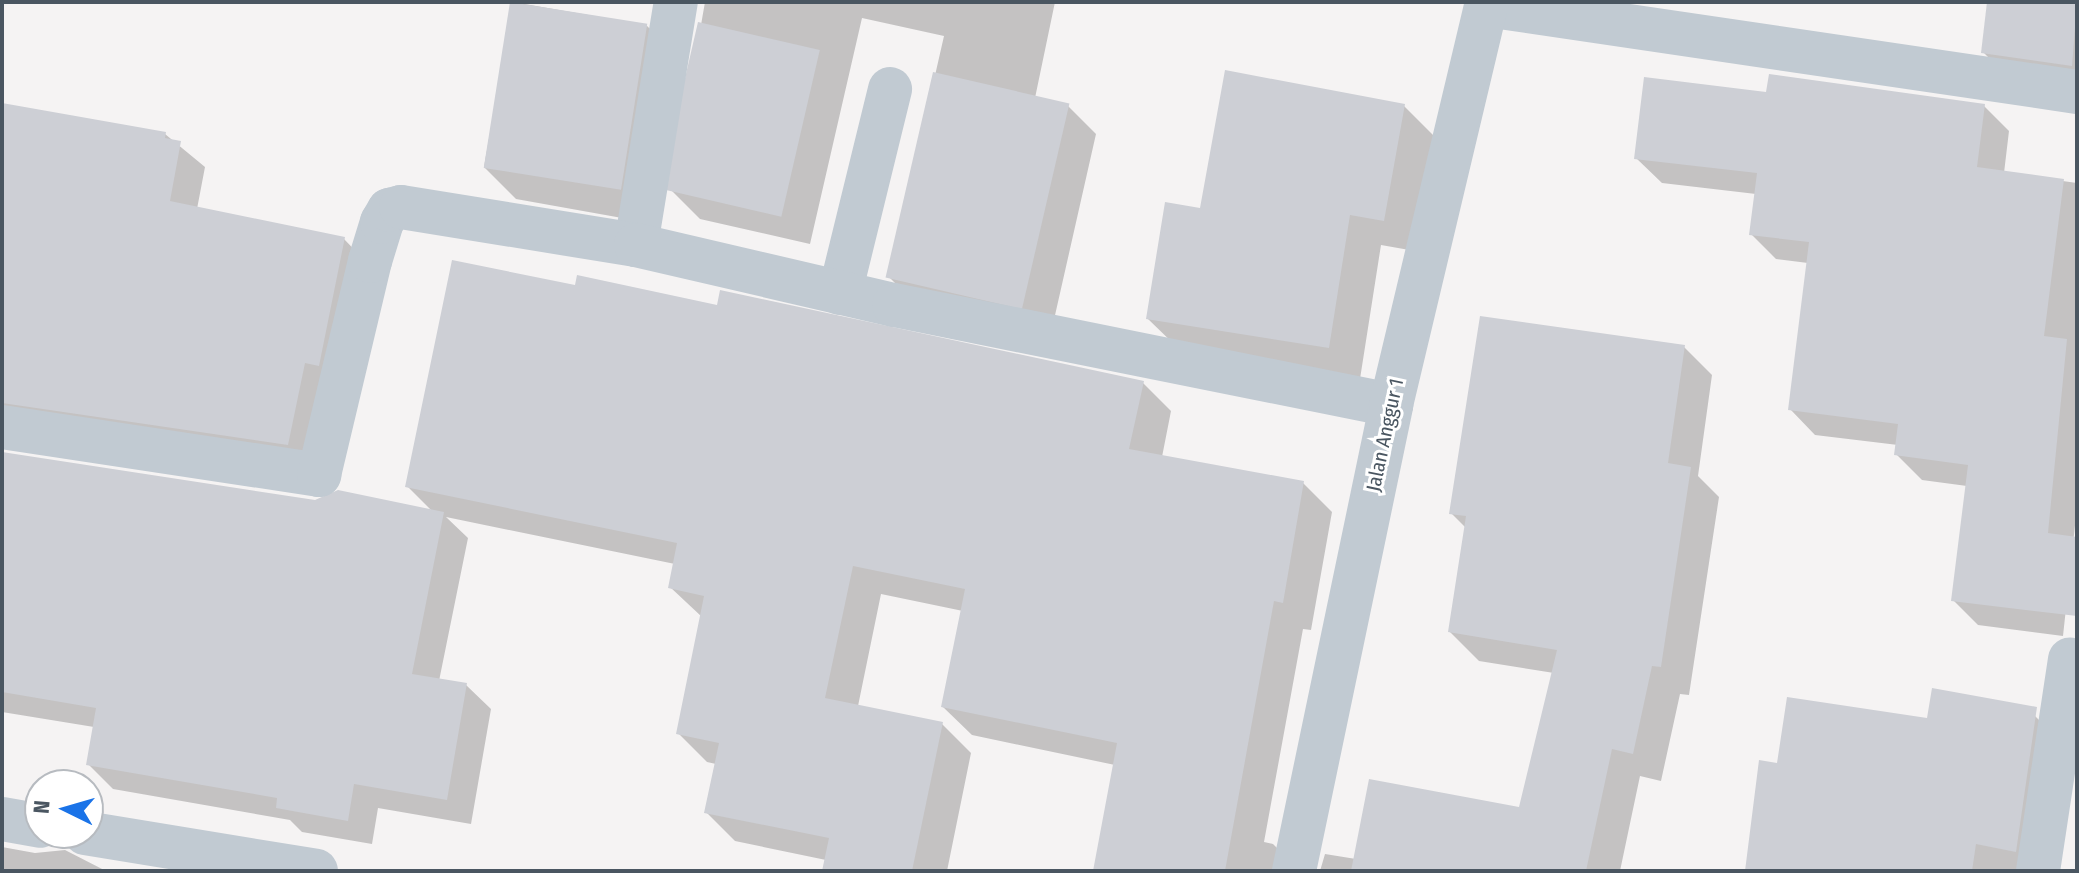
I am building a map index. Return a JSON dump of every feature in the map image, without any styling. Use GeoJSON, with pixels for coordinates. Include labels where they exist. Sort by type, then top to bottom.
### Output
{"type":"FeatureCollection","features":[{"type":"Feature","properties":{"kind":"street"},"geometry":{"type":"LineString","coordinates":[[636,245],[676,2]]}},
{"type":"Feature","properties":{"kind":"street"},"geometry":{"type":"LineString","coordinates":[[1487,4],[2077,92]]}},
{"type":"Feature","properties":{"kind":"street","name":"Jalan Anggur 1"},"geometry":{"type":"LineString","coordinates":[[1294,871],[1391,405],[1487,4]]}},
{"type":"Feature","properties":{"kind":"street"},"geometry":{"type":"LineString","coordinates":[[840,293],[890,89]]}},
{"type":"Feature","properties":{"kind":"street"},"geometry":{"type":"LineString","coordinates":[[2,427],[319,475],[370,261],[389,210],[401,207],[492,219],[636,245],[840,293],[1391,405]]}},
{"type":"Feature","properties":{"kind":"street"},"geometry":{"type":"LineString","coordinates":[[2038,871],[2070,659]]}},
{"type":"Feature","properties":{"kind":"street"},"geometry":{"type":"LineString","coordinates":[[2,819],[24,823]]}},
{"type":"Feature","properties":{"kind":"street"},"geometry":{"type":"LineString","coordinates":[[104,836],[316,871]]}},
{"type":"Feature","properties":{"kind":"building"},"geometry":{"type":"Polygon","coordinates":[[[510,2],[647,24],[621,190],[484,168],[510,2]]]}},
{"type":"Feature","properties":{"kind":"building"},"geometry":{"type":"Polygon","coordinates":[[[1987,2],[2077,2],[2072,66],[1981,53],[1987,2]]]}},
{"type":"Feature","properties":{"kind":"building"},"geometry":{"type":"Polygon","coordinates":[[[698,22],[820,50],[781,217],[660,189],[698,22]]]}},
{"type":"Feature","properties":{"kind":"building"},"geometry":{"type":"Polygon","coordinates":[[[1225,70],[1405,104],[1384,221],[1350,215],[1329,348],[1146,319],[1165,202],[1200,208],[1225,70]]]}},
{"type":"Feature","properties":{"kind":"building"},"geometry":{"type":"Polygon","coordinates":[[[933,72],[1069,103],[1022,309],[886,278],[933,72]]]}},
{"type":"Feature","properties":{"kind":"building"},"geometry":{"type":"Polygon","coordinates":[[[1769,74],[1985,104],[1977,167],[2064,179],[2044,336],[2067,339],[2048,533],[2077,537],[2077,616],[1951,601],[1968,465],[1894,455],[1898,424],[1788,410],[1809,242],[1749,235],[1757,173],[1634,159],[1644,77],[1766,92],[1769,74]]]}},
{"type":"Feature","properties":{"kind":"building"},"geometry":{"type":"Polygon","coordinates":[[[2,103],[166,132],[165,138],[181,141],[170,201],[345,237],[319,366],[305,363],[288,445],[2,403],[2,103]]]}},
{"type":"Feature","properties":{"kind":"building"},"geometry":{"type":"Polygon","coordinates":[[[452,260],[575,285],[577,275],[717,305],[720,290],[1144,381],[1129,449],[1304,481],[1283,603],[1274,601],[1225,871],[1093,871],[1117,743],[941,707],[965,589],[853,566],[825,698],[943,722],[912,871],[822,871],[829,838],[704,813],[719,743],[676,734],[704,596],[668,588],[677,543],[405,487],[452,260]]]}},
{"type":"Feature","properties":{"kind":"building"},"geometry":{"type":"Polygon","coordinates":[[[1480,316],[1685,345],[1668,463],[1691,467],[1661,667],[1652,666],[1633,754],[1612,749],[1586,871],[1351,871],[1369,779],[1519,807],[1557,650],[1448,632],[1466,516],[1449,514],[1480,316]]]}},
{"type":"Feature","properties":{"kind":"building"},"geometry":{"type":"Polygon","coordinates":[[[2,452],[315,500],[338,490],[444,512],[412,674],[467,683],[447,800],[354,784],[348,821],[276,808],[277,798],[86,765],[96,708],[2,692],[2,452]]]}},
{"type":"Feature","properties":{"kind":"building"},"geometry":{"type":"Polygon","coordinates":[[[1932,688],[2037,707],[2016,852],[1976,844],[1972,871],[1745,871],[1759,760],[1777,763],[1787,697],[1927,718],[1932,688]]]}}]}
